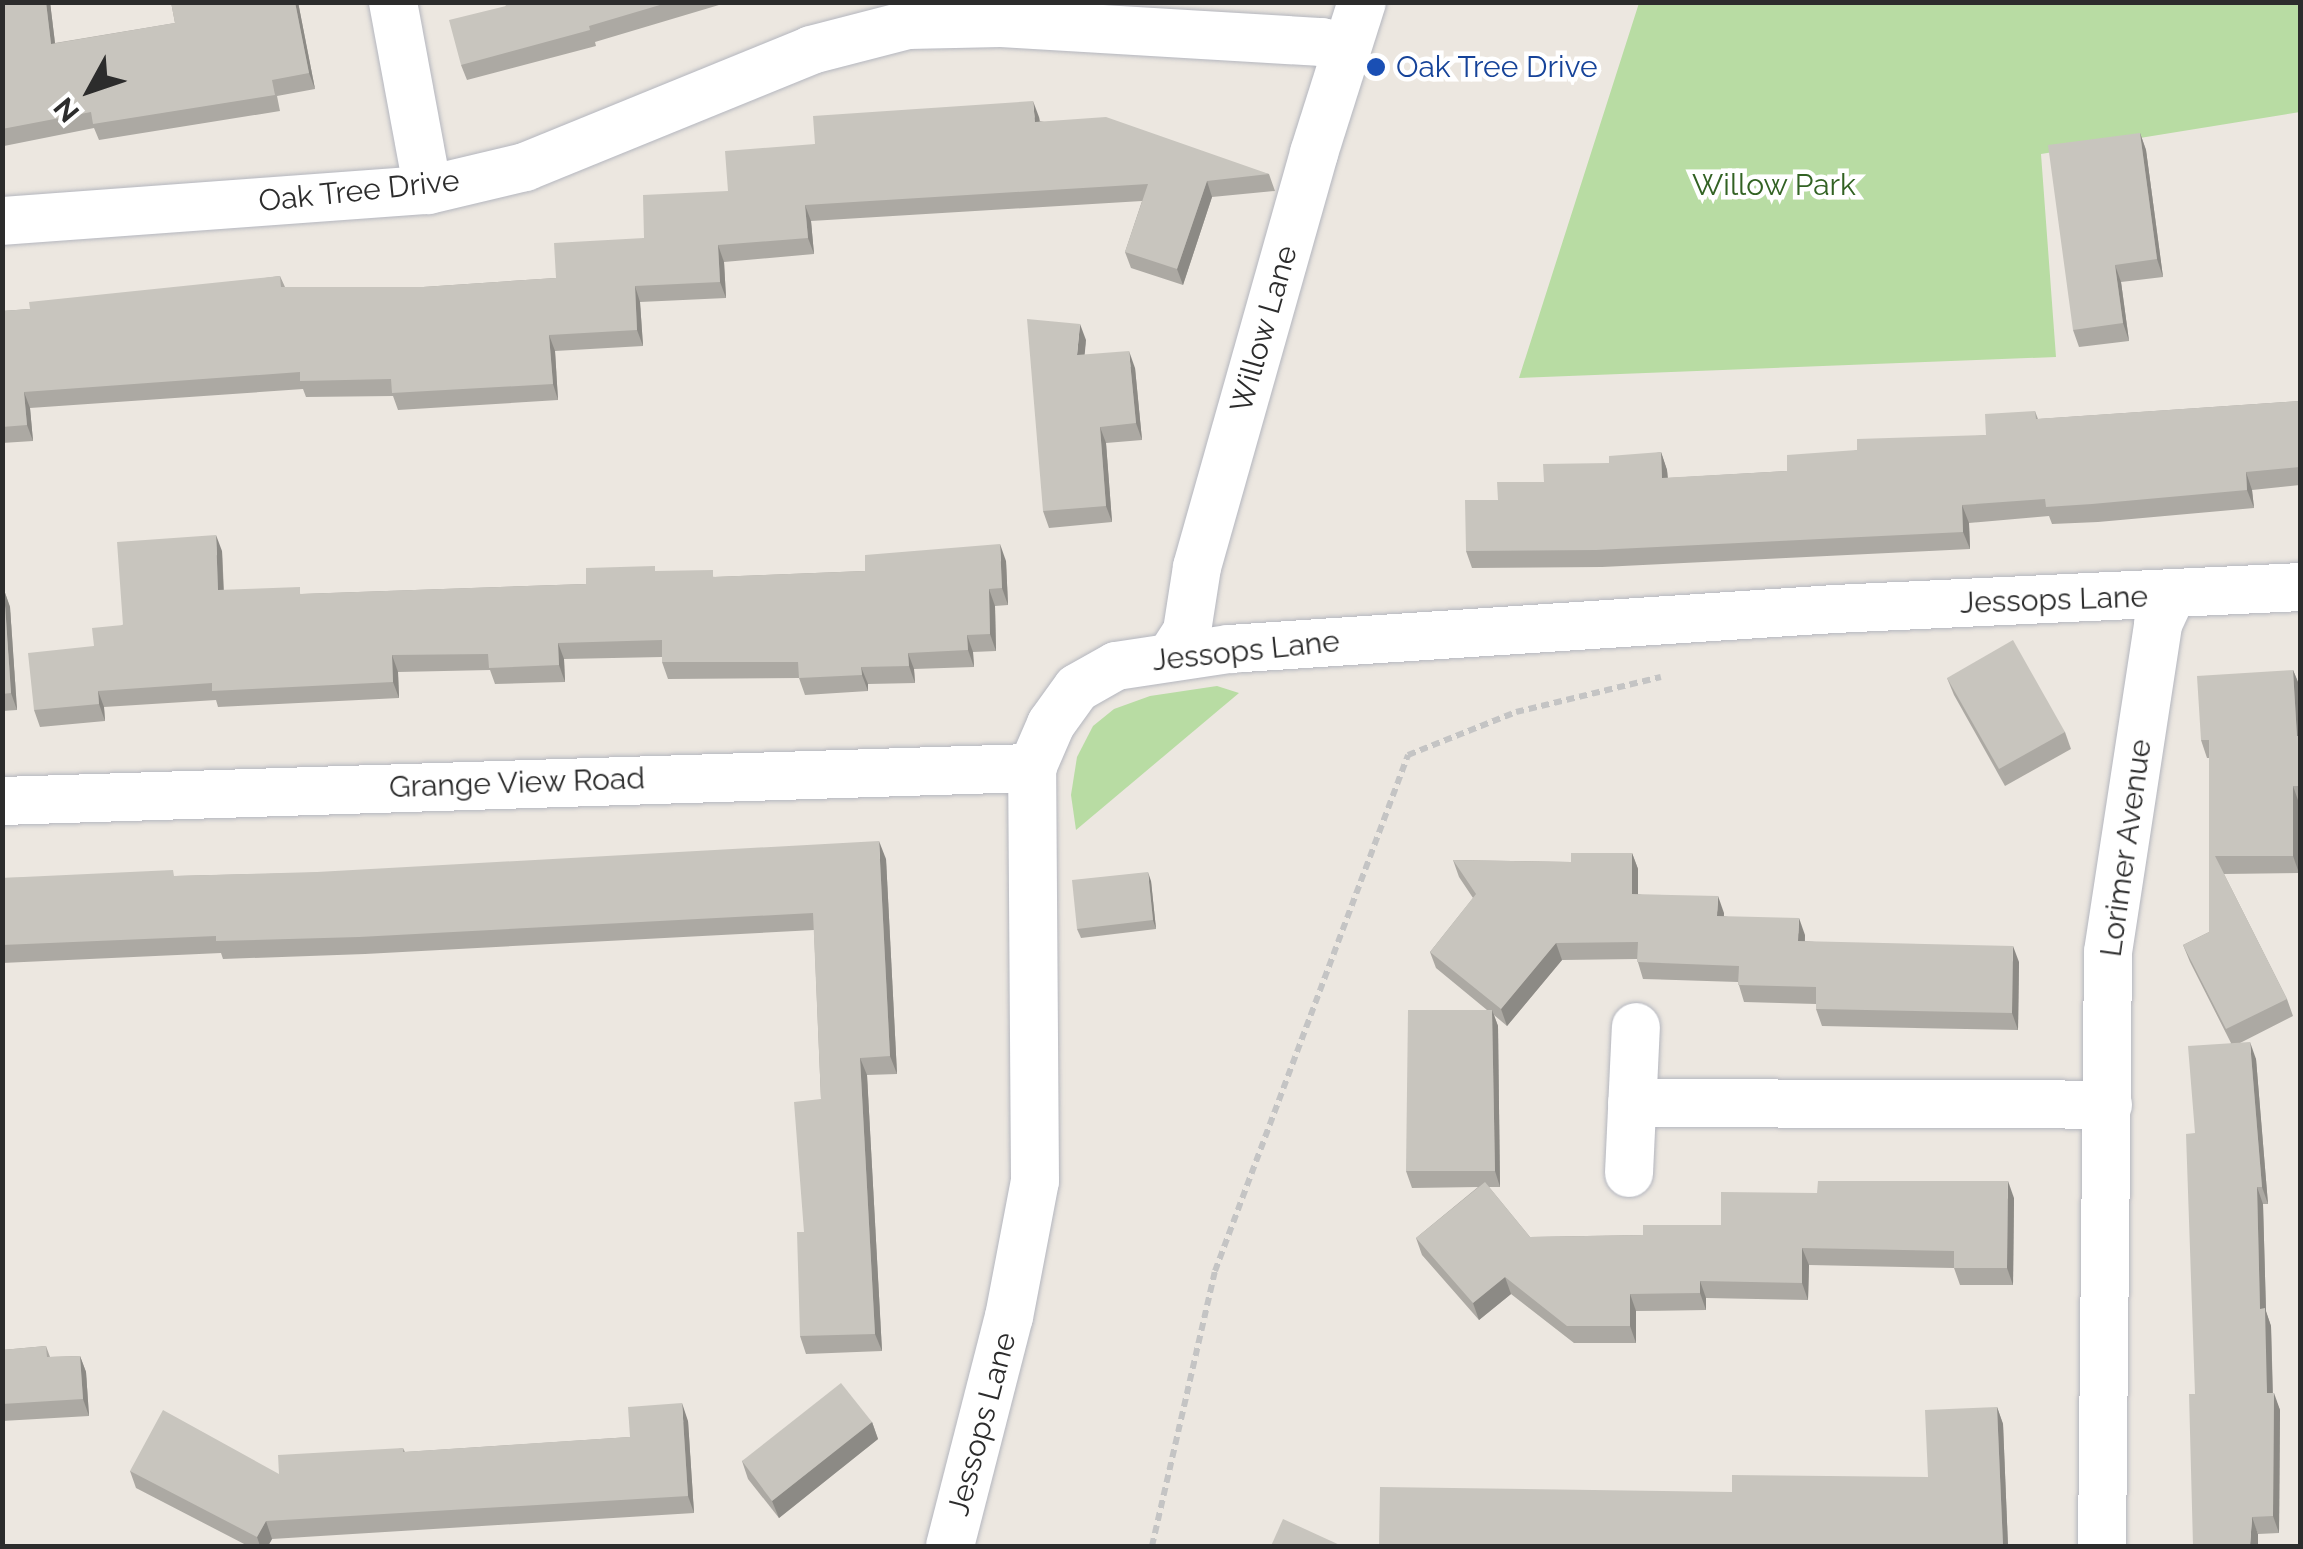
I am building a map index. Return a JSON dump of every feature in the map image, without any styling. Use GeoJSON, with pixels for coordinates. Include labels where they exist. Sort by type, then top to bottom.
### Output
{"type":"FeatureCollection","features":[{"type":"Feature","properties":{"kind":"street"},"geometry":{"type":"LineString","coordinates":[[393,2],[428,190]]}},
{"type":"Feature","properties":{"kind":"street","name":"Willow Lane"},"geometry":{"type":"LineString","coordinates":[[1171,656],[1187,631],[1197,567],[1362,2]]}},
{"type":"Feature","properties":{"kind":"street","name":"Oak Tree Drive"},"geometry":{"type":"LineString","coordinates":[[2,220],[428,190],[526,167],[811,50],[908,25],[1001,13],[1322,42],[1346,51]]}},
{"type":"Feature","properties":{"kind":"street","name":"Jessops Lane"},"geometry":{"type":"LineString","coordinates":[[950,1546],[1009,1317],[1035,1182],[1032,768],[1051,724],[1077,688],[1116,666],[1171,656],[1835,608],[2300,588]]}},
{"type":"Feature","properties":{"kind":"street","name":"Lorimer Avenue"},"geometry":{"type":"LineString","coordinates":[[2102,1546],[2108,952],[2158,624],[2171,596]]}},
{"type":"Feature","properties":{"kind":"street","name":"Grange View Road"},"geometry":{"type":"LineString","coordinates":[[2,800],[1032,768]]}},
{"type":"Feature","properties":{"kind":"street"},"geometry":{"type":"LineString","coordinates":[[1628,1174],[1636,1027]]}},
{"type":"Feature","properties":{"kind":"street"},"geometry":{"type":"LineString","coordinates":[[1632,1103],[2081,1108],[2108,1104]]}},
{"type":"Feature","properties":{"kind":"path"},"geometry":{"type":"LineString","coordinates":[[1152,1546],[1215,1271],[1408,756],[1516,712],[1617,684],[1672,675]]}},
{"type":"Feature","properties":{"kind":"green space","name":"Willow Park"},"geometry":{"type":"Polygon","coordinates":[[[1639,3],[2300,3],[2300,112],[2041,154],[2056,357],[1519,378],[1639,3]]]}},
{"type":"Feature","properties":{"kind":"green space"},"geometry":{"type":"Polygon","coordinates":[[[1217,686],[1239,693],[1076,830],[1071,795],[1077,757],[1093,726],[1114,709],[1150,696],[1217,686]]]}},
{"type":"Feature","properties":{"kind":"building"},"geometry":{"type":"Polygon","coordinates":[[[2,2],[46,2],[51,44],[175,23],[171,2],[295,2],[309,73],[272,80],[275,95],[93,124],[91,112],[2,129],[2,2]]]}},
{"type":"Feature","properties":{"kind":"building"},"geometry":{"type":"Polygon","coordinates":[[[505,2],[670,2],[589,26],[590,30],[461,65],[449,20],[506,6],[505,2]]]}},
{"type":"Feature","properties":{"kind":"building"},"geometry":{"type":"Polygon","coordinates":[[[1033,101],[1035,122],[1106,117],[1269,174],[1207,181],[1177,269],[1125,252],[1148,184],[805,205],[808,238],[718,245],[720,282],[635,286],[637,330],[549,335],[553,384],[392,393],[391,379],[300,381],[300,372],[24,392],[27,425],[2,427],[2,311],[30,309],[29,302],[280,276],[281,287],[423,287],[556,278],[554,243],[644,238],[643,195],[728,191],[725,151],[815,144],[813,116],[1033,101]]]}},
{"type":"Feature","properties":{"kind":"building"},"geometry":{"type":"Polygon","coordinates":[[[2140,133],[2157,259],[2115,265],[2123,323],[2073,330],[2048,145],[2140,133]]]}},
{"type":"Feature","properties":{"kind":"building"},"geometry":{"type":"Polygon","coordinates":[[[1027,319],[1080,324],[1077,355],[1129,351],[1136,423],[1100,427],[1106,506],[1043,511],[1027,319]]]}},
{"type":"Feature","properties":{"kind":"building"},"geometry":{"type":"Polygon","coordinates":[[[2300,401],[2300,467],[2246,472],[2247,490],[2046,507],[2045,499],[1962,505],[1963,532],[1596,550],[1466,551],[1465,500],[1498,500],[1497,482],[1544,482],[1543,464],[1609,463],[1609,456],[1661,452],[1662,478],[1787,471],[1787,455],[1857,450],[1857,439],[1986,435],[1985,414],[2035,411],[2036,419],[2300,401]]]}},
{"type":"Feature","properties":{"kind":"building"},"geometry":{"type":"Polygon","coordinates":[[[216,535],[218,590],[300,587],[300,594],[586,584],[586,568],[655,566],[655,571],[713,570],[713,577],[865,571],[865,555],[1000,544],[1002,588],[989,589],[990,634],[967,635],[968,650],[908,653],[909,666],[861,667],[862,675],[799,678],[798,662],[662,662],[662,640],[558,643],[559,665],[489,668],[488,654],[392,655],[393,682],[212,691],[212,683],[98,691],[99,704],[34,710],[28,653],[94,646],[92,628],[123,625],[117,542],[216,535]]]}},
{"type":"Feature","properties":{"kind":"building"},"geometry":{"type":"Polygon","coordinates":[[[2,590],[11,693],[2,694],[2,590]]]}},
{"type":"Feature","properties":{"kind":"building"},"geometry":{"type":"Polygon","coordinates":[[[2013,640],[2065,732],[1999,769],[1947,678],[2013,640]]]}},
{"type":"Feature","properties":{"kind":"building"},"geometry":{"type":"Polygon","coordinates":[[[2293,670],[2300,736],[2300,786],[2293,786],[2293,856],[2215,856],[2287,999],[2226,1029],[2183,945],[2209,932],[2209,740],[2201,740],[2197,676],[2293,670]]]}},
{"type":"Feature","properties":{"kind":"building"},"geometry":{"type":"Polygon","coordinates":[[[879,841],[890,1056],[860,1058],[875,1334],[800,1336],[797,1232],[804,1232],[794,1102],[821,1099],[813,913],[359,937],[216,941],[216,936],[2,945],[2,878],[173,870],[174,876],[317,872],[879,841]]]}},
{"type":"Feature","properties":{"kind":"building"},"geometry":{"type":"Polygon","coordinates":[[[1571,853],[1632,853],[1632,894],[1718,896],[1717,916],[1799,918],[1798,941],[2013,946],[2012,1013],[1816,1009],[1816,987],[1738,985],[1739,966],[1637,962],[1638,942],[1556,943],[1501,1009],[1430,952],[1476,894],[1453,860],[1571,862],[1571,853]]]}},
{"type":"Feature","properties":{"kind":"building"},"geometry":{"type":"Polygon","coordinates":[[[1148,872],[1153,920],[1077,929],[1072,880],[1148,872]]]}},
{"type":"Feature","properties":{"kind":"building"},"geometry":{"type":"Polygon","coordinates":[[[1408,1010],[1492,1010],[1495,1171],[1406,1171],[1408,1010]]]}},
{"type":"Feature","properties":{"kind":"building"},"geometry":{"type":"Polygon","coordinates":[[[2250,1042],[2262,1187],[2257,1187],[2260,1309],[2265,1308],[2267,1393],[2274,1393],[2273,1516],[2252,1517],[2250,1546],[2193,1546],[2189,1394],[2195,1394],[2186,1134],[2195,1133],[2188,1046],[2250,1042]]]}},
{"type":"Feature","properties":{"kind":"building"},"geometry":{"type":"Polygon","coordinates":[[[1818,1181],[2008,1181],[2007,1268],[1954,1268],[1954,1251],[1802,1248],[1802,1283],[1700,1281],[1700,1293],[1630,1294],[1630,1326],[1567,1326],[1505,1277],[1473,1303],[1416,1238],[1485,1182],[1530,1237],[1643,1235],[1643,1225],[1721,1225],[1721,1192],[1817,1193],[1818,1181]]]}},
{"type":"Feature","properties":{"kind":"building"},"geometry":{"type":"Polygon","coordinates":[[[46,1346],[47,1357],[80,1356],[83,1399],[2,1404],[2,1350],[46,1346]]]}},
{"type":"Feature","properties":{"kind":"building"},"geometry":{"type":"Polygon","coordinates":[[[841,1383],[872,1422],[772,1501],[742,1461],[841,1383]]]}},
{"type":"Feature","properties":{"kind":"building"},"geometry":{"type":"Polygon","coordinates":[[[682,1403],[688,1496],[266,1521],[257,1537],[130,1471],[163,1410],[279,1474],[278,1455],[403,1448],[403,1452],[630,1437],[628,1407],[682,1403]]]}},
{"type":"Feature","properties":{"kind":"building"},"geometry":{"type":"Polygon","coordinates":[[[1997,1407],[2003,1545],[1379,1546],[1380,1487],[1732,1492],[1732,1475],[1928,1477],[1925,1410],[1997,1407]]]}},
{"type":"Feature","properties":{"kind":"building"},"geometry":{"type":"Polygon","coordinates":[[[1283,1519],[1342,1546],[1271,1546],[1283,1519]]]}},
{"type":"Feature","properties":{"kind":"place","name":"Oak Tree Drive"},"geometry":{"type":"Point","coordinates":[1376,67]}}]}
